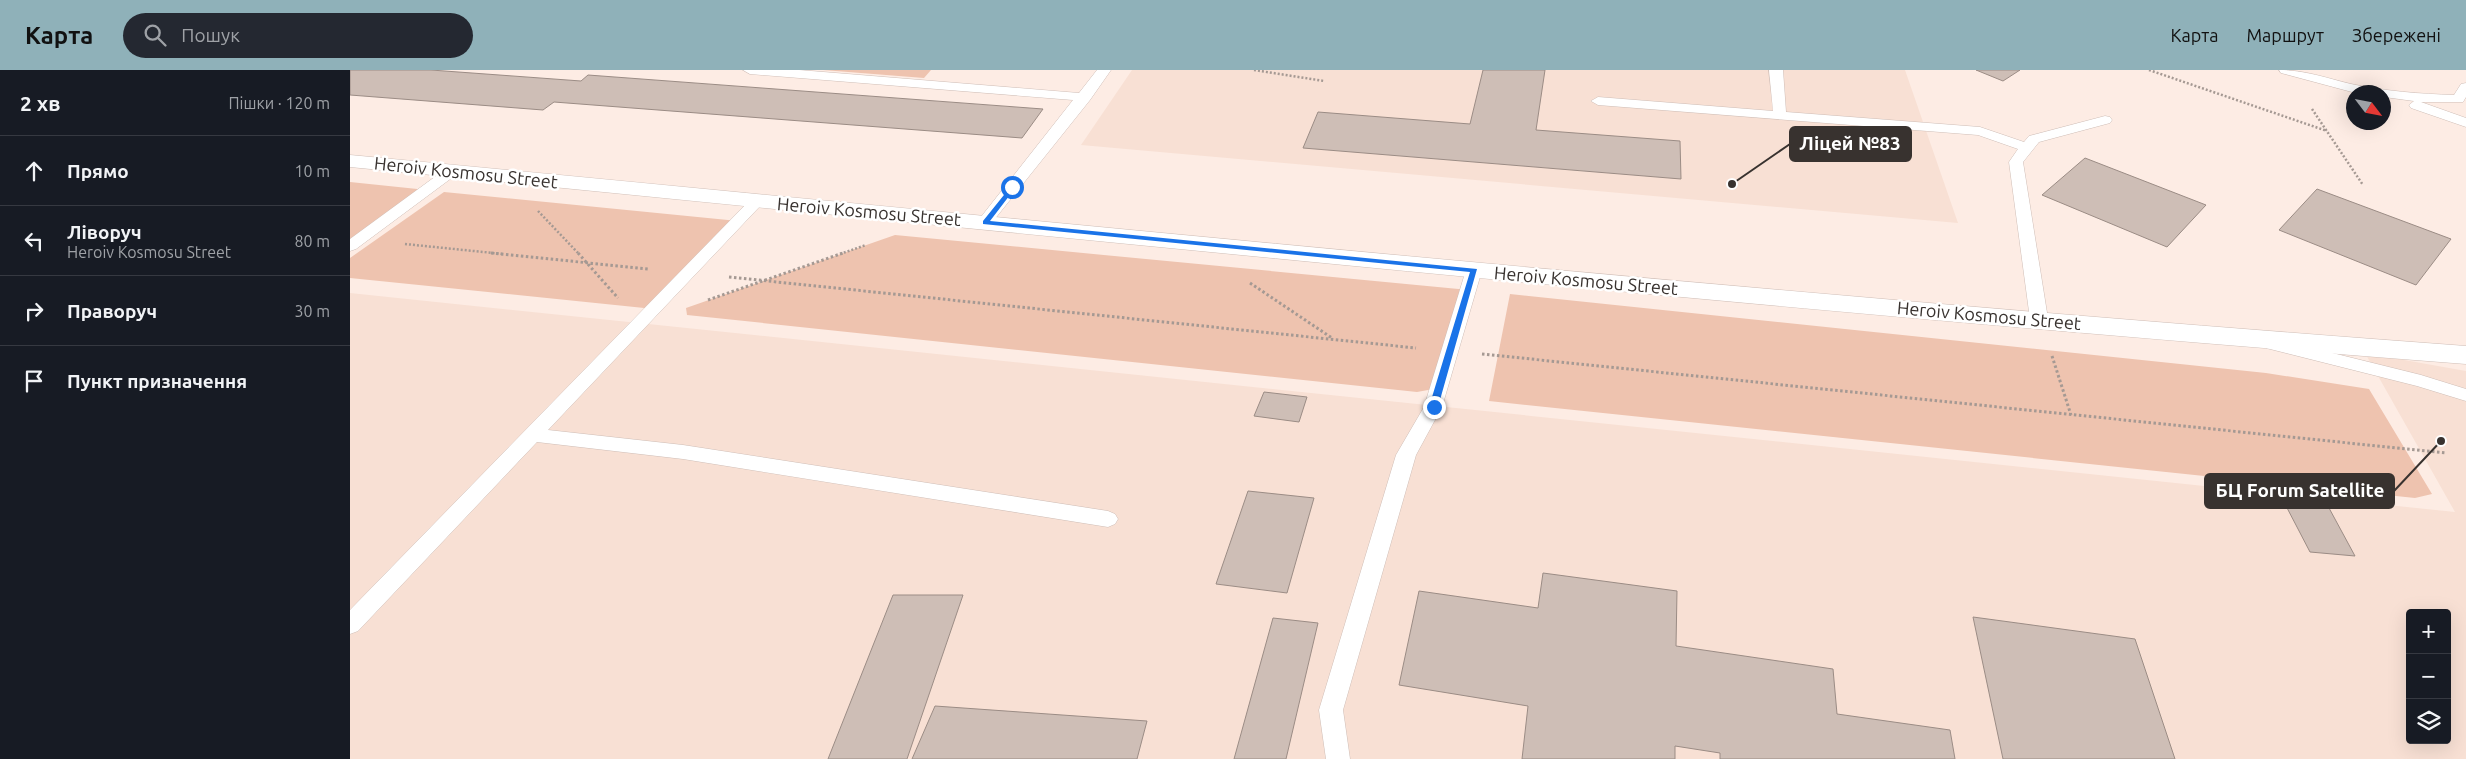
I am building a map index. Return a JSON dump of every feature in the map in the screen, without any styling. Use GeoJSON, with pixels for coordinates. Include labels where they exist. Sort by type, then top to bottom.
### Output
{"type":"FeatureCollection","features":[{"type":"Feature","properties":{"kind":"main road","name":"Heroiv Kosmosu Street"},"geometry":{"type":"LineString","coordinates":[[350,161],[1474,270],[2252,339],[2466,355]]}},
{"type":"Feature","properties":{"kind":"main road","name":"Heroiv Kosmosu Street"},"geometry":{"type":"LineString","coordinates":[[2374,348],[2466,363]]}},
{"type":"Feature","properties":{"kind":"lane"},"geometry":{"type":"LineString","coordinates":[[750,70],[1085,97]]}},
{"type":"Feature","properties":{"kind":"lane"},"geometry":{"type":"LineString","coordinates":[[985,222],[1068,115],[1085,97],[1104,70]]}},
{"type":"Feature","properties":{"kind":"lane"},"geometry":{"type":"LineString","coordinates":[[1776,70],[1780,116]]}},
{"type":"Feature","properties":{"kind":"lane"},"geometry":{"type":"LineString","coordinates":[[2287,70],[2346,86]]}},
{"type":"Feature","properties":{"kind":"lane"},"geometry":{"type":"LineString","coordinates":[[2391,95],[2458,99],[2466,87]]}},
{"type":"Feature","properties":{"kind":"lane"},"geometry":{"type":"LineString","coordinates":[[2391,97],[2440,112],[2466,124]]}},
{"type":"Feature","properties":{"kind":"lane"},"geometry":{"type":"LineString","coordinates":[[1598,102],[1980,132],[2028,148]]}},
{"type":"Feature","properties":{"kind":"lane"},"geometry":{"type":"LineString","coordinates":[[2039,319],[2016,162],[2034,139],[2105,120]]}},
{"type":"Feature","properties":{"kind":"lane"},"geometry":{"type":"LineString","coordinates":[[355,242],[452,171]]}},
{"type":"Feature","properties":{"kind":"lane"},"geometry":{"type":"LineString","coordinates":[[350,624],[758,200]]}},
{"type":"Feature","properties":{"kind":"lane"},"geometry":{"type":"LineString","coordinates":[[1338,759],[1331,710],[1406,455],[1434,407],[1474,270]]}},
{"type":"Feature","properties":{"kind":"lane"},"geometry":{"type":"LineString","coordinates":[[2252,339],[2420,381],[2466,395]]}},
{"type":"Feature","properties":{"kind":"lane"},"geometry":{"type":"LineString","coordinates":[[532,436],[627,454],[683,452],[1108,519]]}},
{"type":"Feature","properties":{"kind":"path"},"geometry":{"type":"LineString","coordinates":[[1254,70],[1324,81]]}},
{"type":"Feature","properties":{"kind":"path"},"geometry":{"type":"LineString","coordinates":[[2149,70],[2327,131]]}},
{"type":"Feature","properties":{"kind":"path"},"geometry":{"type":"LineString","coordinates":[[2287,70],[2363,185]]}},
{"type":"Feature","properties":{"kind":"path"},"geometry":{"type":"LineString","coordinates":[[355,242],[688,273],[2446,453]]}},
{"type":"Feature","properties":{"kind":"path"},"geometry":{"type":"LineString","coordinates":[[1243,278],[1333,339]]}},
{"type":"Feature","properties":{"kind":"path"},"geometry":{"type":"LineString","coordinates":[[2050,350],[2071,415]]}},
{"type":"Feature","properties":{"kind":"shaded area"},"geometry":{"type":"Polygon","coordinates":[[[823,70],[931,70],[924,78],[823,70]]]}},
{"type":"Feature","properties":{"kind":"shaded area"},"geometry":{"type":"Polygon","coordinates":[[[1132,70],[1905,70],[1958,223],[1081,145],[1132,70]]]}},
{"type":"Feature","properties":{"kind":"shaded area"},"geometry":{"type":"Polygon","coordinates":[[[350,182],[427,190],[350,246],[350,182]]]}},
{"type":"Feature","properties":{"kind":"shaded area"},"geometry":{"type":"Polygon","coordinates":[[[444,192],[738,221],[654,309],[350,278],[350,258],[444,192]]]}},
{"type":"Feature","properties":{"kind":"shaded area"},"geometry":{"type":"Polygon","coordinates":[[[895,235],[1469,290],[1439,388],[1417,392],[687,315],[686,308],[895,235]]]}},
{"type":"Feature","properties":{"kind":"shaded area"},"geometry":{"type":"Polygon","coordinates":[[[350,293],[2455,512],[2365,353],[2466,371],[2466,759],[350,759],[350,293]]]}},
{"type":"Feature","properties":{"kind":"shaded area"},"geometry":{"type":"Polygon","coordinates":[[[1510,294],[2266,373],[2369,389],[2432,494],[2415,498],[1489,401],[1510,294]]]}},
{"type":"Feature","properties":{"kind":"building"},"geometry":{"type":"Polygon","coordinates":[[[350,70],[431,70],[581,81],[588,75],[1043,109],[1022,138],[554,102],[543,110],[350,95],[350,70]]]}},
{"type":"Feature","properties":{"kind":"building"},"geometry":{"type":"Polygon","coordinates":[[[1483,70],[1545,70],[1536,130],[1680,141],[1681,179],[1303,148],[1318,112],[1470,124],[1483,70]]]}},
{"type":"Feature","properties":{"kind":"building"},"geometry":{"type":"Polygon","coordinates":[[[1976,70],[2020,70],[2003,81],[1976,70]]]}},
{"type":"Feature","properties":{"kind":"building"},"geometry":{"type":"Polygon","coordinates":[[[2085,158],[2206,205],[2167,247],[2042,195],[2085,158]]]}},
{"type":"Feature","properties":{"kind":"building"},"geometry":{"type":"Polygon","coordinates":[[[2317,189],[2451,239],[2416,285],[2279,230],[2317,189]]]}},
{"type":"Feature","properties":{"kind":"building"},"geometry":{"type":"Polygon","coordinates":[[[1264,392],[1307,397],[1299,422],[1254,416],[1264,392]]]}},
{"type":"Feature","properties":{"kind":"building"},"geometry":{"type":"Polygon","coordinates":[[[1248,491],[1314,498],[1287,593],[1216,584],[1248,491]]]}},
{"type":"Feature","properties":{"kind":"building"},"geometry":{"type":"Polygon","coordinates":[[[2285,504],[2329,508],[2355,556],[2310,552],[2285,504]]]}},
{"type":"Feature","properties":{"kind":"building"},"geometry":{"type":"Polygon","coordinates":[[[1543,573],[1677,591],[1676,646],[1833,669],[1837,714],[1950,730],[1955,759],[1720,759],[1720,753],[1675,746],[1675,759],[1522,759],[1528,706],[1399,685],[1419,591],[1538,608],[1543,573]]]}},
{"type":"Feature","properties":{"kind":"building"},"geometry":{"type":"Polygon","coordinates":[[[893,595],[963,595],[907,759],[828,759],[893,595]]]}},
{"type":"Feature","properties":{"kind":"building"},"geometry":{"type":"Polygon","coordinates":[[[1973,617],[2135,639],[2175,759],[2003,759],[1973,617]]]}},
{"type":"Feature","properties":{"kind":"building"},"geometry":{"type":"Polygon","coordinates":[[[1273,618],[1318,623],[1286,759],[1234,759],[1273,618]]]}},
{"type":"Feature","properties":{"kind":"building"},"geometry":{"type":"Polygon","coordinates":[[[935,706],[1147,721],[1137,759],[912,759],[935,706]]]}},
{"type":"Feature","properties":{"kind":"place","name":"Ліцей №83"},"geometry":{"type":"Point","coordinates":[1732,184]}},
{"type":"Feature","properties":{"kind":"place","name":"БЦ Forum Satellite"},"geometry":{"type":"Point","coordinates":[2441,441]}},
{"type":"Feature","properties":{"kind":"route"},"geometry":{"type":"LineString","coordinates":[[1012,187],[985,222],[1474,270],[1434,407]]}}]}
